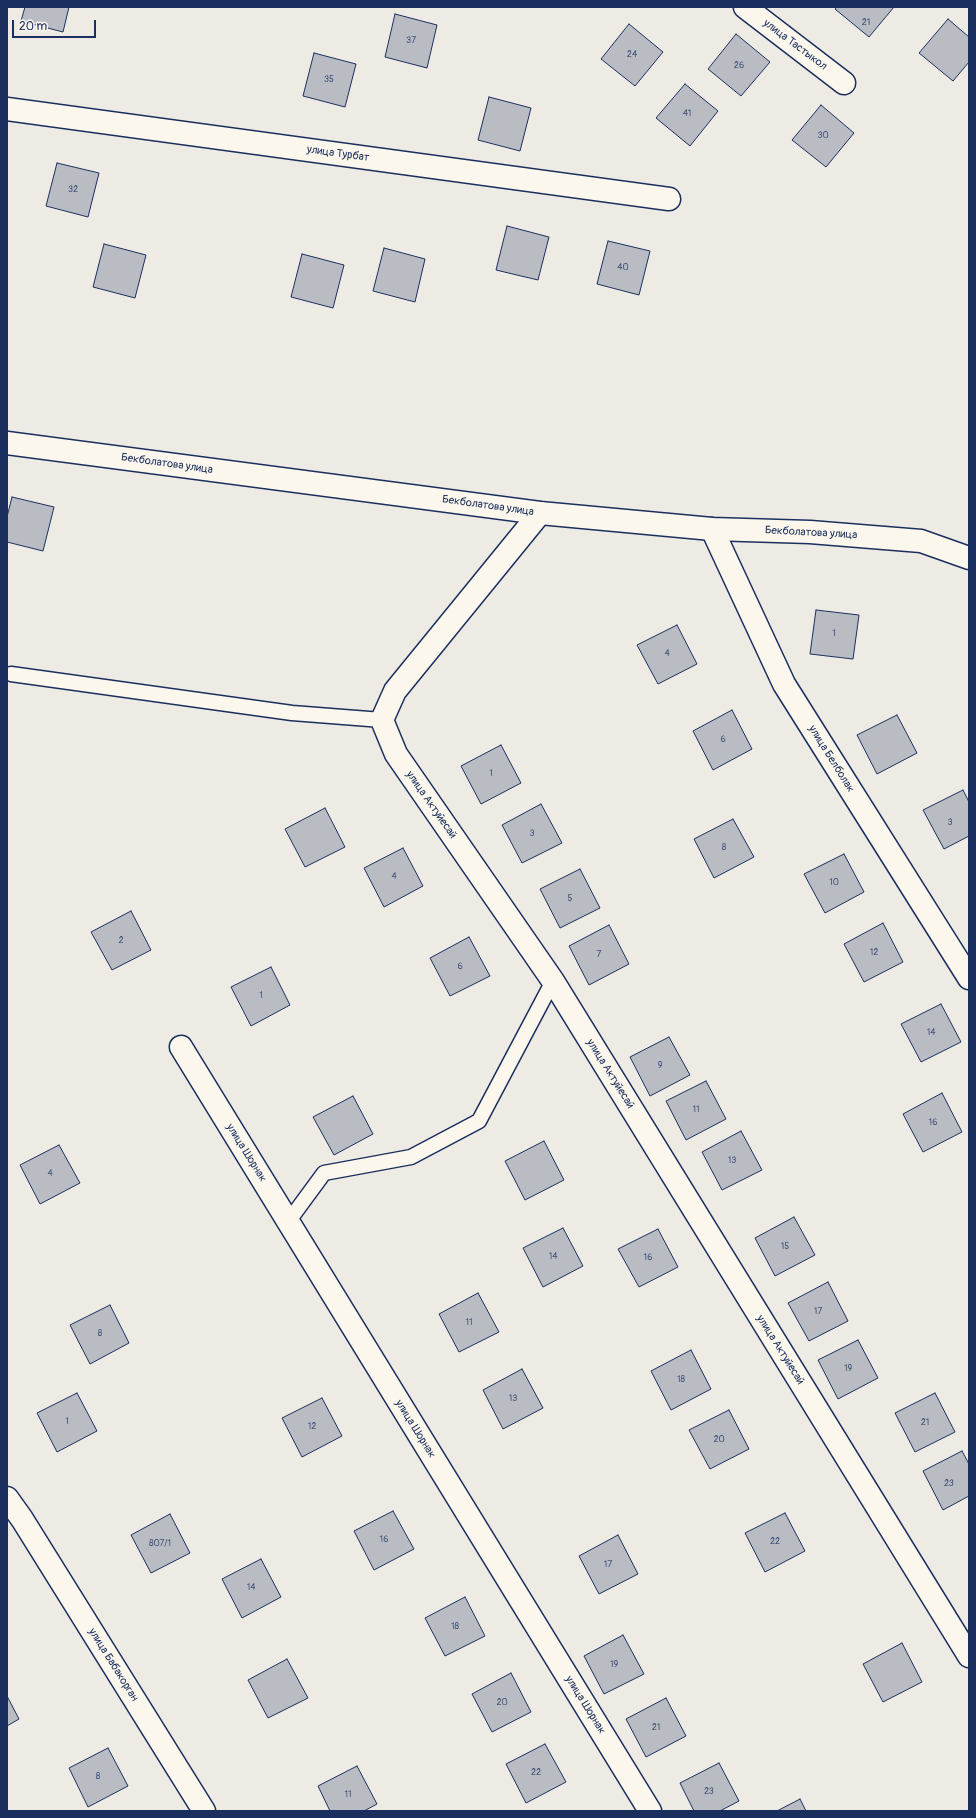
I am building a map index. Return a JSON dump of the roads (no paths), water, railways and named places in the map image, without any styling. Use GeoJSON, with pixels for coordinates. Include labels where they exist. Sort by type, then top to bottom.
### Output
{"type":"FeatureCollection","features":[{"type":"Feature","properties":{"kind":"street","name":"улица Тастыкол"},"geometry":{"type":"LineString","coordinates":[[745,7],[844,83]]}},
{"type":"Feature","properties":{"kind":"street","name":"улица Турбат"},"geometry":{"type":"LineString","coordinates":[[7,109],[669,199]]}},
{"type":"Feature","properties":{"kind":"street","name":"Бекболатова улица"},"geometry":{"type":"LineString","coordinates":[[7,443],[540,513],[712,529],[810,532],[921,541],[969,558]]}},
{"type":"Feature","properties":{"kind":"street"},"geometry":{"type":"LineString","coordinates":[[382,720],[395,691],[540,513]]}},
{"type":"Feature","properties":{"kind":"street","name":"улица Белболак"},"geometry":{"type":"LineString","coordinates":[[712,529],[784,684],[969,978]]}},
{"type":"Feature","properties":{"kind":"street","name":"улица Актуйесай"},"geometry":{"type":"LineString","coordinates":[[382,720],[396,754],[553,981],[969,1656]]}},
{"type":"Feature","properties":{"kind":"street","name":"улица Шорнак"},"geometry":{"type":"LineString","coordinates":[[181,1047],[650,1811]]}},
{"type":"Feature","properties":{"kind":"street","name":"улица Бабакорган"},"geometry":{"type":"LineString","coordinates":[[7,1498],[22,1519],[204,1811]]}},
{"type":"Feature","properties":{"kind":"lane"},"geometry":{"type":"LineString","coordinates":[[11,674],[292,713],[382,720]]}},
{"type":"Feature","properties":{"kind":"lane"},"geometry":{"type":"LineString","coordinates":[[288,1222],[324,1173],[411,1157],[479,1121],[553,981]]}}]}
